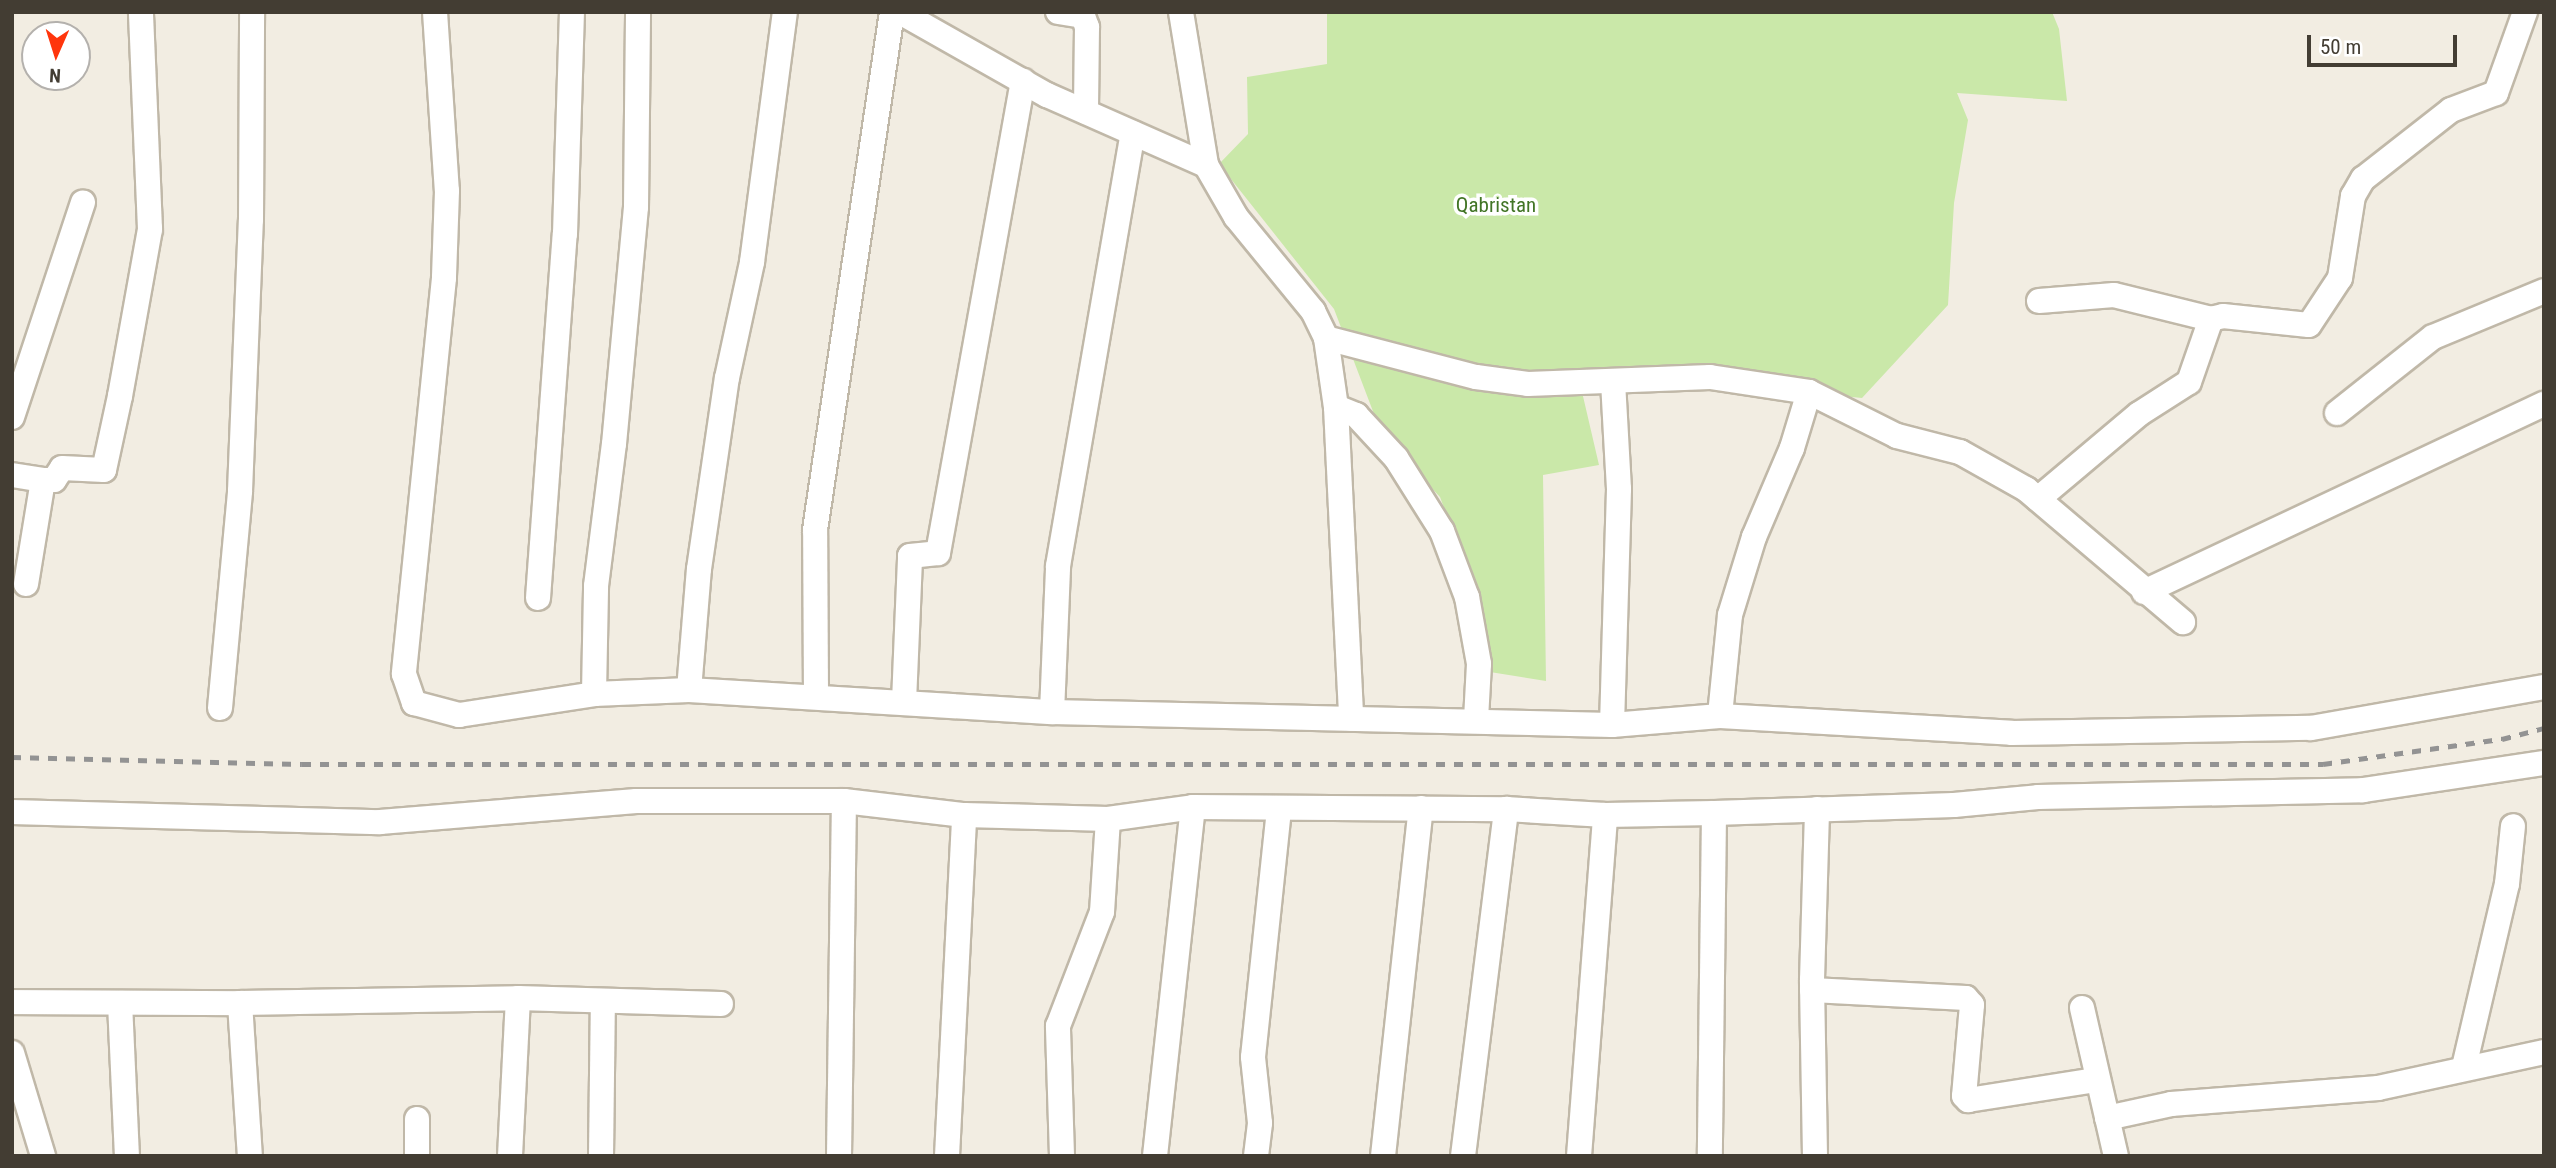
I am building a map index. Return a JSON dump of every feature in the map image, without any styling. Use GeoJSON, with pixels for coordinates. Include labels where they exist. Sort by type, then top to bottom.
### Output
{"type":"FeatureCollection","features":[{"type":"Feature","properties":{"kind":"street"},"geometry":{"type":"LineString","coordinates":[[12,475],[43,481],[54,480],[62,468],[104,470],[150,229],[141,12]]}},
{"type":"Feature","properties":{"kind":"street"},"geometry":{"type":"LineString","coordinates":[[220,708],[240,491],[251,207],[252,12]]}},
{"type":"Feature","properties":{"kind":"street"},"geometry":{"type":"LineString","coordinates":[[435,12],[448,148],[444,278],[404,674],[414,702],[459,715],[594,694],[689,690],[1052,712],[1612,725],[1720,716],[2012,733],[2311,728],[2544,687]]}},
{"type":"Feature","properties":{"kind":"street"},"geometry":{"type":"LineString","coordinates":[[538,598],[565,234],[572,12]]}},
{"type":"Feature","properties":{"kind":"street"},"geometry":{"type":"LineString","coordinates":[[594,694],[596,586],[636,207],[638,12]]}},
{"type":"Feature","properties":{"kind":"street"},"geometry":{"type":"LineString","coordinates":[[689,690],[701,555],[727,378],[752,262],[785,12]]}},
{"type":"Feature","properties":{"kind":"street"},"geometry":{"type":"LineString","coordinates":[[816,696],[815,530],[892,12]]}},
{"type":"Feature","properties":{"kind":"street"},"geometry":{"type":"LineString","coordinates":[[900,12],[1086,113],[1206,165]]}},
{"type":"Feature","properties":{"kind":"street"},"geometry":{"type":"LineString","coordinates":[[1058,12],[1083,16],[1087,27],[1086,113]]}},
{"type":"Feature","properties":{"kind":"street"},"geometry":{"type":"LineString","coordinates":[[1181,12],[1206,165],[1236,217],[1313,311],[1325,338],[1336,407],[1351,719]]}},
{"type":"Feature","properties":{"kind":"street"},"geometry":{"type":"LineString","coordinates":[[2039,301],[2114,295],[2211,319],[2223,316],[2302,326],[2314,320],[2340,278],[2353,196],[2363,179],[2451,110],[2496,93],[2525,12]]}},
{"type":"Feature","properties":{"kind":"street"},"geometry":{"type":"LineString","coordinates":[[904,702],[910,555],[937,553],[1023,81]]}},
{"type":"Feature","properties":{"kind":"street"},"geometry":{"type":"LineString","coordinates":[[1052,712],[1058,566],[1133,133]]}},
{"type":"Feature","properties":{"kind":"street"},"geometry":{"type":"LineString","coordinates":[[12,416],[83,202]]}},
{"type":"Feature","properties":{"kind":"street"},"geometry":{"type":"LineString","coordinates":[[2337,413],[2432,337],[2544,291]]}},
{"type":"Feature","properties":{"kind":"street"},"geometry":{"type":"LineString","coordinates":[[2038,499],[2139,414],[2189,382],[2211,319]]}},
{"type":"Feature","properties":{"kind":"street"},"geometry":{"type":"LineString","coordinates":[[1325,338],[1476,377],[1528,384],[1613,383],[1710,377],[1809,393],[1897,436],[1960,452],[2038,499],[2182,622]]}},
{"type":"Feature","properties":{"kind":"street"},"geometry":{"type":"LineString","coordinates":[[1612,725],[1619,489],[1613,383]]}},
{"type":"Feature","properties":{"kind":"street"},"geometry":{"type":"LineString","coordinates":[[1720,716],[1730,614],[1754,537],[1792,448],[1809,393]]}},
{"type":"Feature","properties":{"kind":"street"},"geometry":{"type":"LineString","coordinates":[[2144,592],[2544,404]]}},
{"type":"Feature","properties":{"kind":"street"},"geometry":{"type":"LineString","coordinates":[[1336,407],[1356,415],[1396,458],[1442,531],[1467,597],[1479,664],[1476,720]]}},
{"type":"Feature","properties":{"kind":"street"},"geometry":{"type":"LineString","coordinates":[[26,584],[43,481]]}},
{"type":"Feature","properties":{"kind":"street"},"geometry":{"type":"LineString","coordinates":[[12,812],[380,822],[636,801],[844,801],[964,815],[1108,819],[1194,807],[1507,809],[1605,816],[1954,805],[2038,797],[2363,790],[2544,763]]}},
{"type":"Feature","properties":{"kind":"street"},"geometry":{"type":"LineString","coordinates":[[839,1156],[844,801]]}},
{"type":"Feature","properties":{"kind":"street"},"geometry":{"type":"LineString","coordinates":[[1155,1156],[1194,807]]}},
{"type":"Feature","properties":{"kind":"street"},"geometry":{"type":"LineString","coordinates":[[1256,1156],[1261,1123],[1253,1057],[1279,808]]}},
{"type":"Feature","properties":{"kind":"street"},"geometry":{"type":"LineString","coordinates":[[1383,1156],[1421,808]]}},
{"type":"Feature","properties":{"kind":"street"},"geometry":{"type":"LineString","coordinates":[[1463,1156],[1507,809]]}},
{"type":"Feature","properties":{"kind":"street"},"geometry":{"type":"LineString","coordinates":[[1815,1156],[1812,990],[1817,809]]}},
{"type":"Feature","properties":{"kind":"street"},"geometry":{"type":"LineString","coordinates":[[1710,1156],[1714,813]]}},
{"type":"Feature","properties":{"kind":"street"},"geometry":{"type":"LineString","coordinates":[[947,1156],[964,815]]}},
{"type":"Feature","properties":{"kind":"street"},"geometry":{"type":"LineString","coordinates":[[1579,1156],[1605,816]]}},
{"type":"Feature","properties":{"kind":"street"},"geometry":{"type":"LineString","coordinates":[[1062,1156],[1058,1026],[1102,912],[1108,819]]}},
{"type":"Feature","properties":{"kind":"street"},"geometry":{"type":"LineString","coordinates":[[2464,1067],[2507,884],[2513,827]]}},
{"type":"Feature","properties":{"kind":"street"},"geometry":{"type":"LineString","coordinates":[[1812,990],[1966,998],[1972,1005],[1964,1096],[1968,1100],[2096,1080]]}},
{"type":"Feature","properties":{"kind":"street"},"geometry":{"type":"LineString","coordinates":[[510,1156],[518,998]]}},
{"type":"Feature","properties":{"kind":"street"},"geometry":{"type":"LineString","coordinates":[[12,1002],[240,1003],[518,998],[721,1004]]}},
{"type":"Feature","properties":{"kind":"street"},"geometry":{"type":"LineString","coordinates":[[601,1156],[603,1002]]}},
{"type":"Feature","properties":{"kind":"street"},"geometry":{"type":"LineString","coordinates":[[120,1003],[127,1156]]}},
{"type":"Feature","properties":{"kind":"street"},"geometry":{"type":"LineString","coordinates":[[240,1003],[250,1156]]}},
{"type":"Feature","properties":{"kind":"street"},"geometry":{"type":"LineString","coordinates":[[2082,1008],[2096,1080],[2116,1156]]}},
{"type":"Feature","properties":{"kind":"street"},"geometry":{"type":"LineString","coordinates":[[2107,1118],[2171,1104],[2378,1088],[2464,1067],[2544,1052]]}},
{"type":"Feature","properties":{"kind":"street"},"geometry":{"type":"LineString","coordinates":[[12,1053],[43,1156]]}},
{"type":"Feature","properties":{"kind":"street"},"geometry":{"type":"LineString","coordinates":[[417,1119],[417,1156]]}},
{"type":"Feature","properties":{"kind":"green space","name":"Qabristan"},"geometry":{"type":"Polygon","coordinates":[[[1327,12],[2052,12],[2059,29],[2067,101],[1957,93],[1968,120],[1954,203],[1948,305],[1862,398],[1742,386],[1579,379],[1599,465],[1543,475],[1546,681],[1490,672],[1473,586],[1440,497],[1382,435],[1334,309],[1219,164],[1248,134],[1247,77],[1327,64],[1327,12]]]}},
{"type":"Feature","properties":{"kind":"railway"},"geometry":{"type":"LineString","coordinates":[[12,757],[302,764],[2323,764],[2502,739],[2544,728]]}}]}
